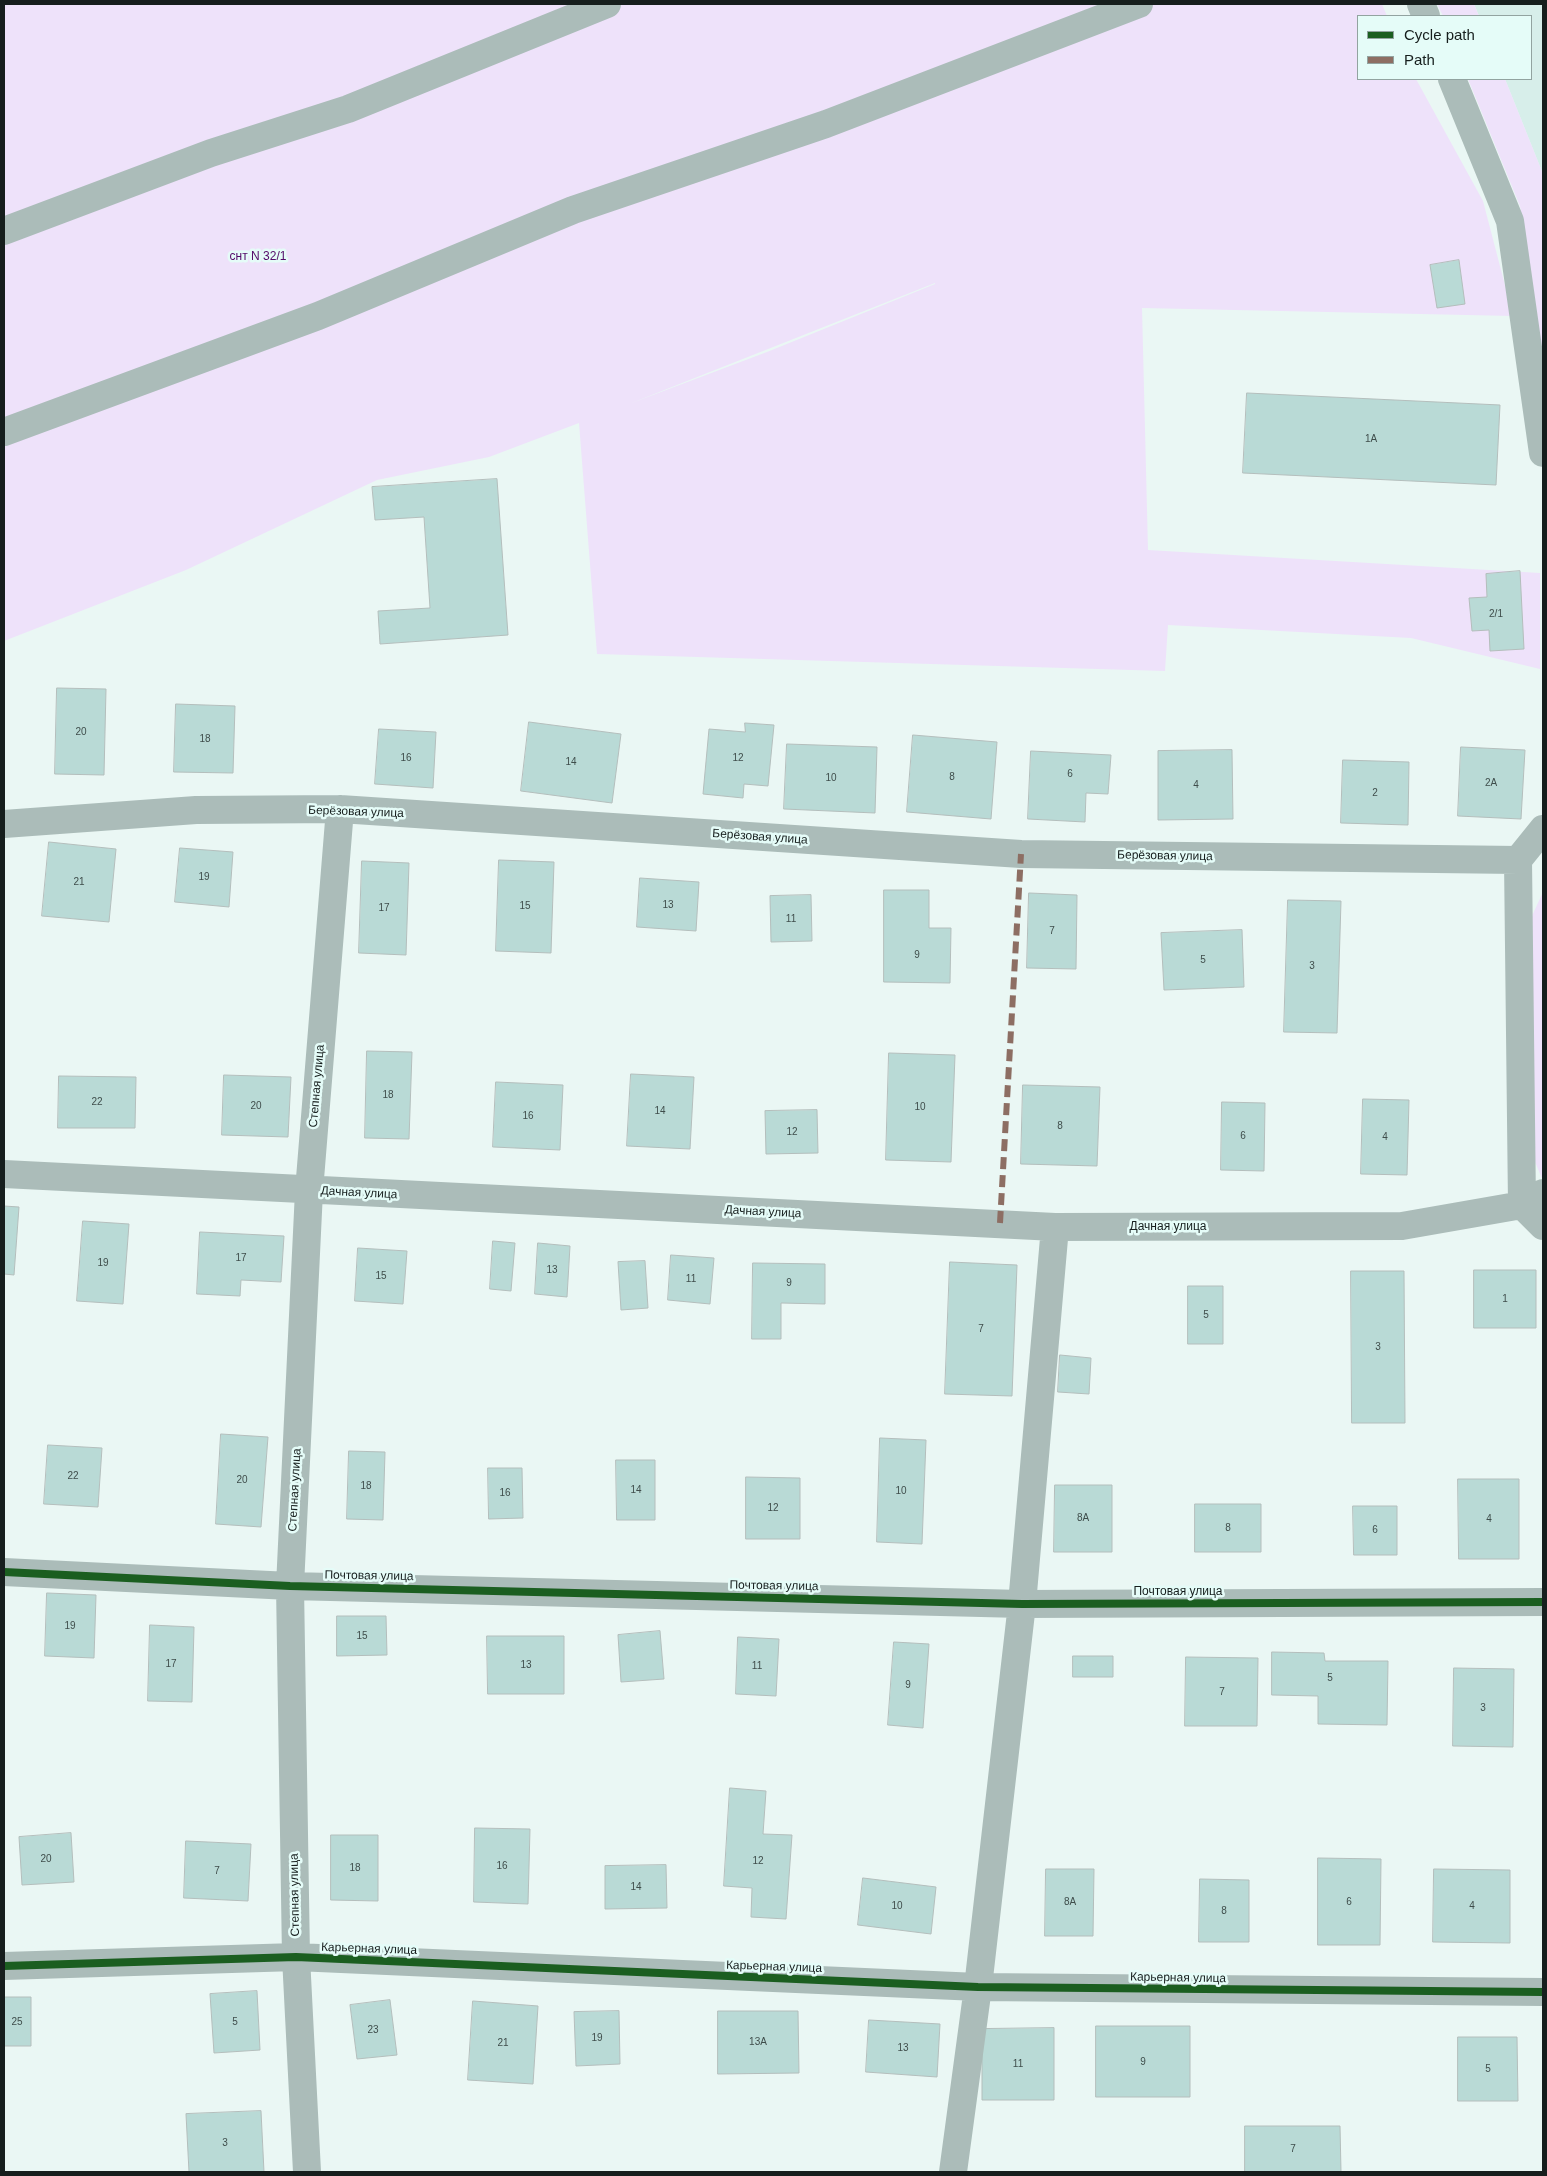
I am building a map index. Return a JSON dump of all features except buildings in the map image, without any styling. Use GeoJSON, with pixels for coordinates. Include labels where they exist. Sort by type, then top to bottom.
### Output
{"type":"FeatureCollection","features":[{"type":"Feature","properties":{"kind":"street"},"geometry":{"type":"LineString","coordinates":[[4,231],[211,153],[348,109],[607,4]]}},
{"type":"Feature","properties":{"kind":"street"},"geometry":{"type":"LineString","coordinates":[[4,432],[318,316],[573,210],[826,124],[1139,4]]}},
{"type":"Feature","properties":{"kind":"street"},"geometry":{"type":"LineString","coordinates":[[1452,80],[1510,221],[1543,454]]}},
{"type":"Feature","properties":{"kind":"street","name":"Берёзовая улица"},"geometry":{"type":"LineString","coordinates":[[4,824],[196,810],[340,809],[1021,854],[1518,860]]}},
{"type":"Feature","properties":{"kind":"street","name":"Степная улица"},"geometry":{"type":"LineString","coordinates":[[307,2172],[296,1957],[290,1586],[309,1191],[340,809]]}},
{"type":"Feature","properties":{"kind":"street"},"geometry":{"type":"LineString","coordinates":[[1543,829],[1518,860],[1532,1199],[1543,1226]]}},
{"type":"Feature","properties":{"kind":"street","name":"Дачная улица"},"geometry":{"type":"LineString","coordinates":[[4,1174],[309,1191],[1055,1227],[1402,1226],[1532,1199]]}},
{"type":"Feature","properties":{"kind":"street"},"geometry":{"type":"LineString","coordinates":[[953,2172],[978,1987],[1022,1604],[1055,1227]]}},
{"type":"Feature","properties":{"kind":"street","name":"Почтовая улица"},"geometry":{"type":"LineString","coordinates":[[4,1572],[290,1586],[1022,1604],[1543,1602]]}},
{"type":"Feature","properties":{"kind":"street","name":"Карьерная улица"},"geometry":{"type":"LineString","coordinates":[[4,1966],[296,1957],[978,1987],[1543,1992]]}},
{"type":"Feature","properties":{"kind":"shaded area"},"geometry":{"type":"Polygon","coordinates":[[[1474,4],[1543,4],[1543,174],[1505,80],[1532,80],[1532,15],[1479,15],[1474,4]]]}},
{"type":"Feature","properties":{"kind":"green space","name":"снт N 32/1"},"geometry":{"type":"Polygon","coordinates":[[[4,4],[1382,4],[1387,15],[1357,15],[1357,80],[1417,80],[1483,201],[1513,316],[1142,308],[1148,550],[1540,573],[1540,669],[1411,638],[1168,625],[1165,671],[597,654],[579,423],[489,457],[377,480],[186,570],[4,641],[4,4]],[[935,283],[629,404],[767,352],[935,283]]]}},
{"type":"Feature","properties":{"kind":"green space"},"geometry":{"type":"Polygon","coordinates":[[[1437,4],[1474,4],[1479,15],[1442,15],[1437,4]]]}},
{"type":"Feature","properties":{"kind":"green space"},"geometry":{"type":"Polygon","coordinates":[[[1468,80],[1505,80],[1543,174],[1543,359],[1520,206],[1468,80]]]}},
{"type":"Feature","properties":{"kind":"green space"},"geometry":{"type":"Polygon","coordinates":[[[1543,892],[1543,1181],[1533,1157],[1531,918],[1543,892]]]}},
{"type":"Feature","properties":{"kind":"marked path"},"geometry":{"type":"LineString","coordinates":[[1000,1223],[1021,854]]}},
{"type":"Feature","properties":{"kind":"cycle path"},"geometry":{"type":"LineString","coordinates":[[4,1572],[290,1586],[1022,1604],[1543,1602]]}},
{"type":"Feature","properties":{"kind":"cycle path"},"geometry":{"type":"LineString","coordinates":[[4,1966],[296,1957],[978,1987],[1543,1992]]}}]}
